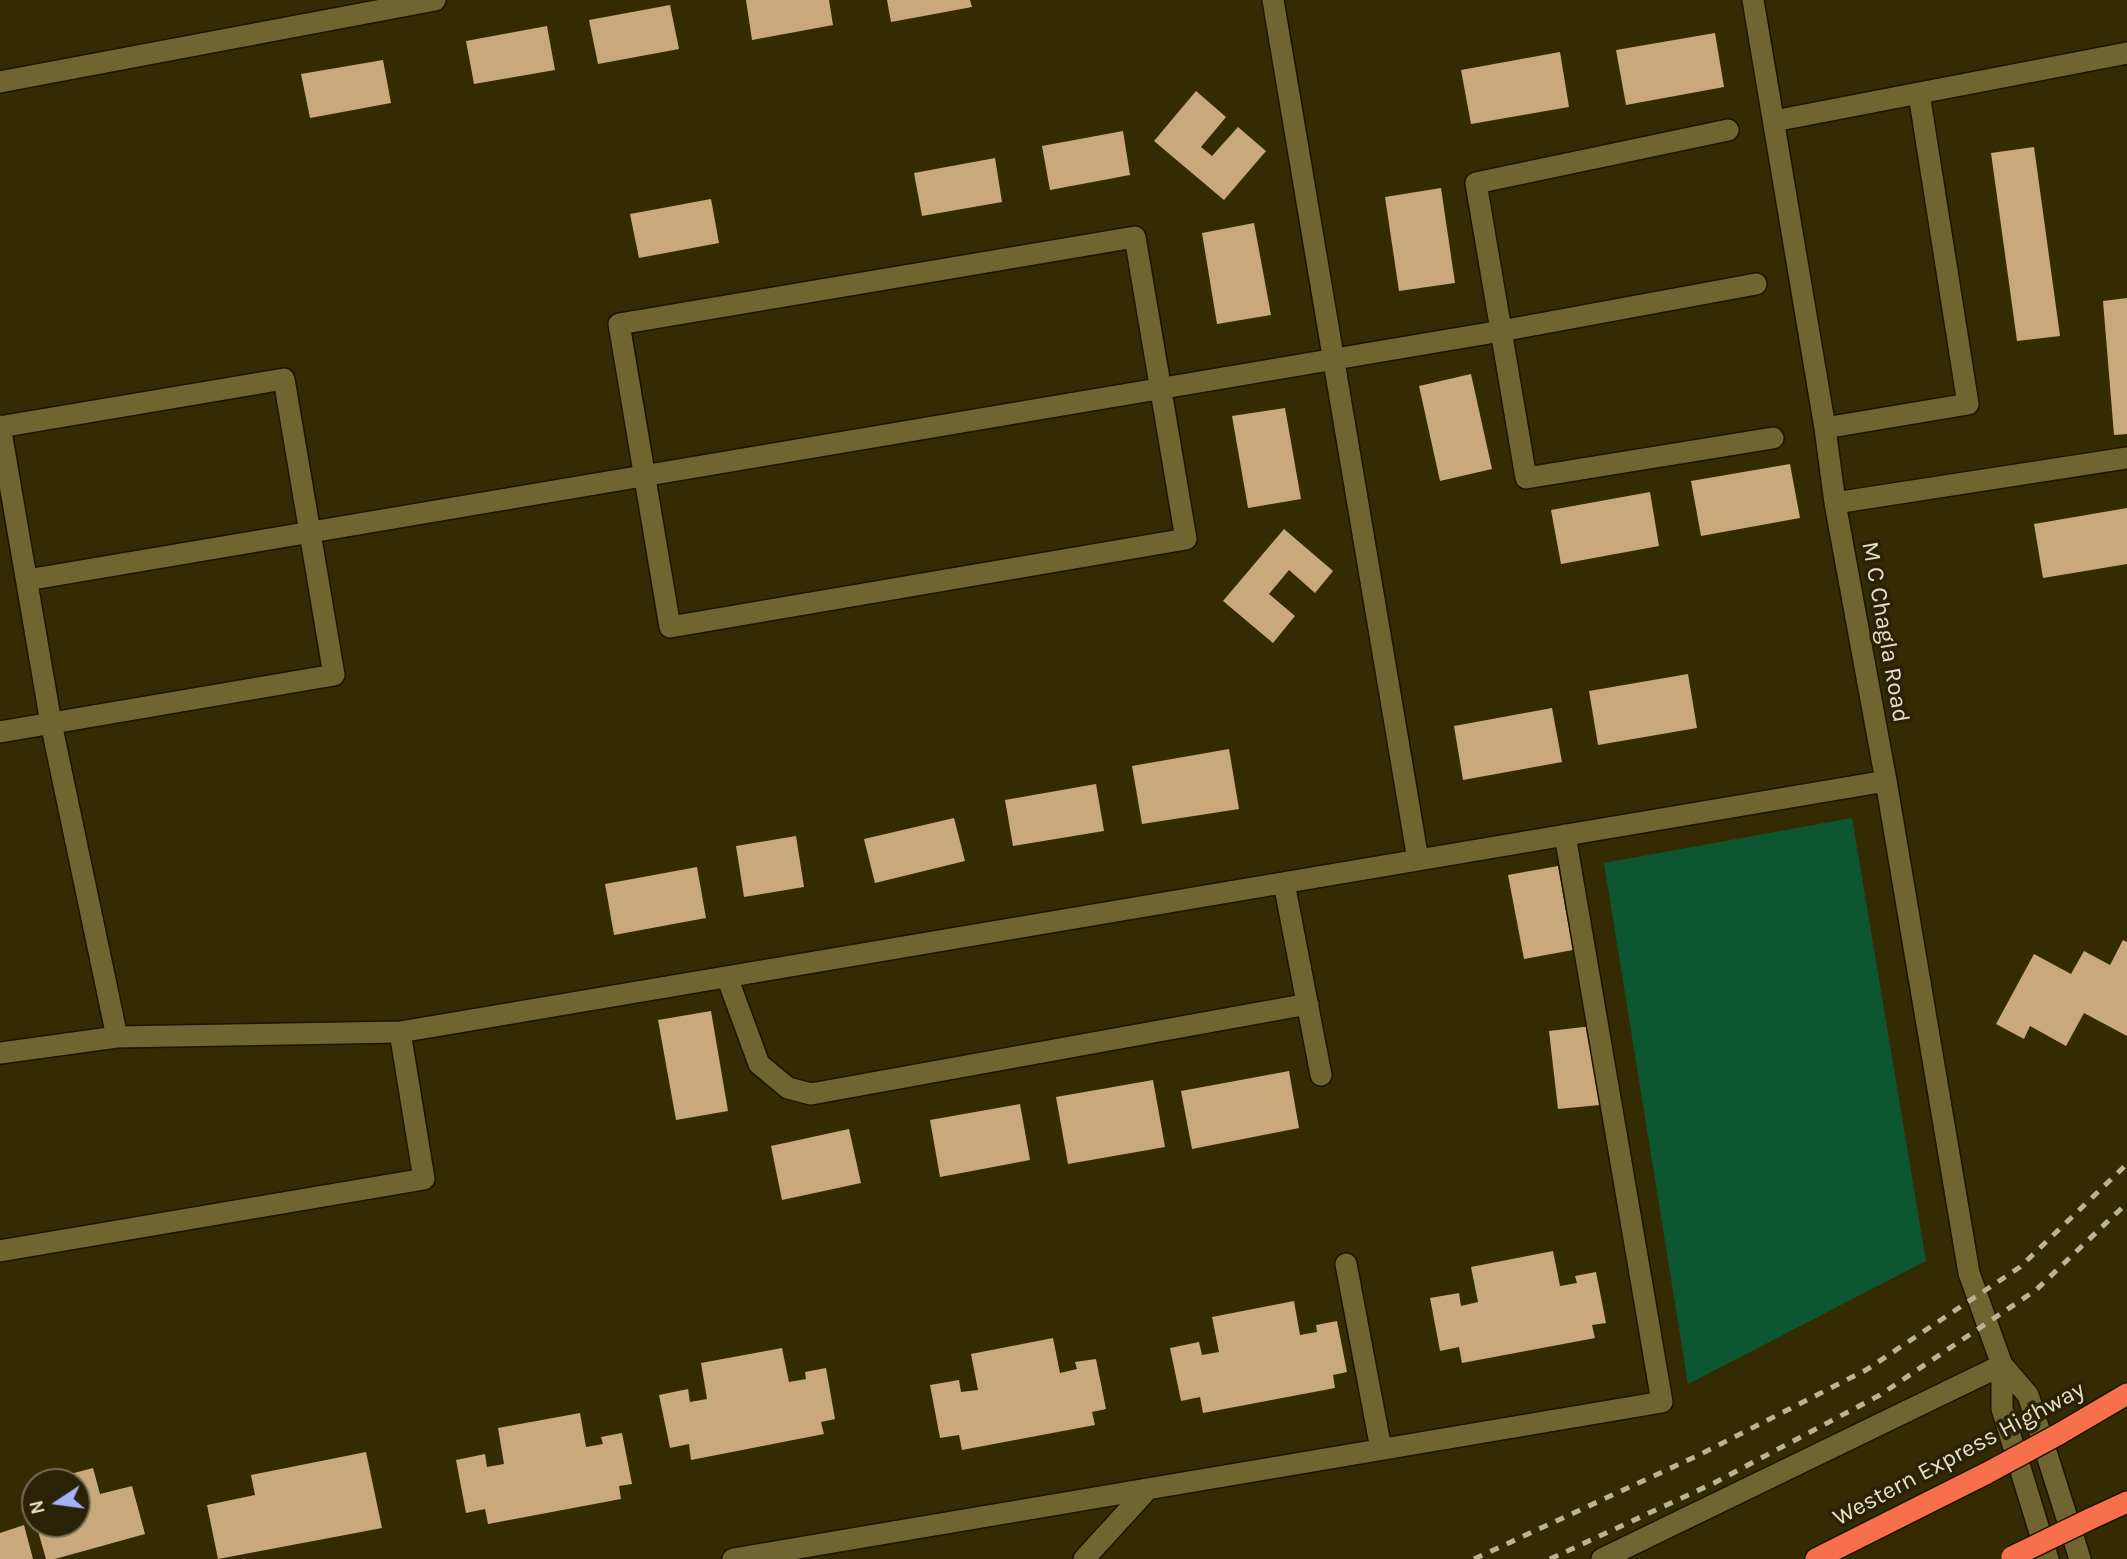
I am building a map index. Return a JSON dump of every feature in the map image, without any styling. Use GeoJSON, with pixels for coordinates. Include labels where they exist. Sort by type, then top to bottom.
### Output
{"type":"FeatureCollection","features":[{"type":"Feature","properties":{"kind":"highway","name":"Western Express Highway"},"geometry":{"type":"LineString","coordinates":[[1816,1559],[1987,1473],[2127,1394]]}},
{"type":"Feature","properties":{"kind":"highway"},"geometry":{"type":"LineString","coordinates":[[2010,1558],[2127,1502]]}},
{"type":"Feature","properties":{"kind":"street"},"geometry":{"type":"LineString","coordinates":[[0,82],[435,0]]}},
{"type":"Feature","properties":{"kind":"street"},"geometry":{"type":"LineString","coordinates":[[1273,0],[1418,860]]}},
{"type":"Feature","properties":{"kind":"street","name":"M C Chagla Road"},"geometry":{"type":"LineString","coordinates":[[1753,0],[1825,428],[1835,503],[1886,781],[1969,1273],[2002,1365]]}},
{"type":"Feature","properties":{"kind":"street"},"geometry":{"type":"LineString","coordinates":[[1774,121],[2127,53]]}},
{"type":"Feature","properties":{"kind":"street"},"geometry":{"type":"LineString","coordinates":[[1825,428],[1968,404],[1919,94]]}},
{"type":"Feature","properties":{"kind":"street"},"geometry":{"type":"LineString","coordinates":[[1728,131],[1476,183],[1526,478],[1773,438]]}},
{"type":"Feature","properties":{"kind":"street"},"geometry":{"type":"LineString","coordinates":[[1135,237],[1160,388],[1186,539],[670,626],[619,324],[1135,237]]}},
{"type":"Feature","properties":{"kind":"street"},"geometry":{"type":"LineString","coordinates":[[27,580],[1501,331],[1756,284]]}},
{"type":"Feature","properties":{"kind":"street"},"geometry":{"type":"LineString","coordinates":[[0,732],[51,723],[334,675],[284,379],[0,426],[51,723],[117,1037]]}},
{"type":"Feature","properties":{"kind":"street"},"geometry":{"type":"LineString","coordinates":[[1835,503],[2127,458]]}},
{"type":"Feature","properties":{"kind":"street"},"geometry":{"type":"LineString","coordinates":[[0,1053],[117,1037],[400,1032],[1886,781]]}},
{"type":"Feature","properties":{"kind":"street"},"geometry":{"type":"LineString","coordinates":[[733,1559],[1662,1402],[1565,835]]}},
{"type":"Feature","properties":{"kind":"street"},"geometry":{"type":"LineString","coordinates":[[1284,883],[1321,1075]]}},
{"type":"Feature","properties":{"kind":"street"},"geometry":{"type":"LineString","coordinates":[[727,977],[760,1064],[788,1088],[811,1094],[1308,1004]]}},
{"type":"Feature","properties":{"kind":"street"},"geometry":{"type":"LineString","coordinates":[[0,1251],[425,1179],[400,1032]]}},
{"type":"Feature","properties":{"kind":"street"},"geometry":{"type":"LineString","coordinates":[[1346,1264],[1381,1449]]}},
{"type":"Feature","properties":{"kind":"street"},"geometry":{"type":"LineString","coordinates":[[1602,1559],[2002,1365]]}},
{"type":"Feature","properties":{"kind":"street"},"geometry":{"type":"LineString","coordinates":[[2002,1365],[2002,1409],[2048,1559]]}},
{"type":"Feature","properties":{"kind":"street"},"geometry":{"type":"LineString","coordinates":[[2002,1365],[2028,1395],[2080,1559]]}},
{"type":"Feature","properties":{"kind":"street"},"geometry":{"type":"LineString","coordinates":[[1084,1559],[1148,1489]]}},
{"type":"Feature","properties":{"kind":"green space"},"geometry":{"type":"Polygon","coordinates":[[[1852,818],[1926,1261],[1688,1384],[1604,863],[1852,818]]]}},
{"type":"Feature","properties":{"kind":"building"},"geometry":{"type":"Polygon","coordinates":[[[746,0],[829,0],[833,25],[752,40],[746,0]]]}},
{"type":"Feature","properties":{"kind":"building"},"geometry":{"type":"Polygon","coordinates":[[[887,0],[970,0],[972,7],[891,22],[887,0]]]}},
{"type":"Feature","properties":{"kind":"building"},"geometry":{"type":"Polygon","coordinates":[[[670,5],[679,49],[598,64],[589,20],[670,5]]]}},
{"type":"Feature","properties":{"kind":"building"},"geometry":{"type":"Polygon","coordinates":[[[547,26],[555,70],[474,84],[466,41],[547,26]]]}},
{"type":"Feature","properties":{"kind":"building"},"geometry":{"type":"Polygon","coordinates":[[[1715,33],[1724,87],[1626,105],[1616,50],[1715,33]]]}},
{"type":"Feature","properties":{"kind":"building"},"geometry":{"type":"Polygon","coordinates":[[[1560,52],[1569,107],[1471,124],[1461,70],[1560,52]]]}},
{"type":"Feature","properties":{"kind":"building"},"geometry":{"type":"Polygon","coordinates":[[[383,60],[391,103],[310,118],[301,74],[383,60]]]}},
{"type":"Feature","properties":{"kind":"building"},"geometry":{"type":"Polygon","coordinates":[[[1196,91],[1226,117],[1201,147],[1212,156],[1238,127],[1266,151],[1224,200],[1154,141],[1196,91]]]}},
{"type":"Feature","properties":{"kind":"building"},"geometry":{"type":"Polygon","coordinates":[[[1123,131],[1130,175],[1050,190],[1042,146],[1123,131]]]}},
{"type":"Feature","properties":{"kind":"building"},"geometry":{"type":"Polygon","coordinates":[[[2034,147],[2060,336],[2017,341],[1991,153],[2034,147]]]}},
{"type":"Feature","properties":{"kind":"building"},"geometry":{"type":"Polygon","coordinates":[[[995,158],[1002,202],[922,216],[914,173],[995,158]]]}},
{"type":"Feature","properties":{"kind":"building"},"geometry":{"type":"Polygon","coordinates":[[[1441,188],[1455,283],[1399,291],[1385,197],[1441,188]]]}},
{"type":"Feature","properties":{"kind":"building"},"geometry":{"type":"Polygon","coordinates":[[[711,199],[719,243],[639,258],[630,214],[711,199]]]}},
{"type":"Feature","properties":{"kind":"building"},"geometry":{"type":"Polygon","coordinates":[[[1254,223],[1271,315],[1217,324],[1202,233],[1254,223]]]}},
{"type":"Feature","properties":{"kind":"building"},"geometry":{"type":"Polygon","coordinates":[[[2127,298],[2127,434],[2114,435],[2103,301],[2127,298]]]}},
{"type":"Feature","properties":{"kind":"building"},"geometry":{"type":"Polygon","coordinates":[[[1471,374],[1492,469],[1440,481],[1419,386],[1471,374]]]}},
{"type":"Feature","properties":{"kind":"building"},"geometry":{"type":"Polygon","coordinates":[[[1285,408],[1301,499],[1248,508],[1232,416],[1285,408]]]}},
{"type":"Feature","properties":{"kind":"building"},"geometry":{"type":"Polygon","coordinates":[[[1790,464],[1800,518],[1701,536],[1691,481],[1790,464]]]}},
{"type":"Feature","properties":{"kind":"building"},"geometry":{"type":"Polygon","coordinates":[[[1650,492],[1659,546],[1561,564],[1551,510],[1650,492]]]}},
{"type":"Feature","properties":{"kind":"building"},"geometry":{"type":"Polygon","coordinates":[[[2127,508],[2127,564],[2043,578],[2034,524],[2127,508]]]}},
{"type":"Feature","properties":{"kind":"building"},"geometry":{"type":"Polygon","coordinates":[[[1284,529],[1333,571],[1315,593],[1289,570],[1269,594],[1295,616],[1273,643],[1223,601],[1284,529]]]}},
{"type":"Feature","properties":{"kind":"building"},"geometry":{"type":"Polygon","coordinates":[[[1688,674],[1697,728],[1598,745],[1589,691],[1688,674]]]}},
{"type":"Feature","properties":{"kind":"building"},"geometry":{"type":"Polygon","coordinates":[[[1552,708],[1562,762],[1463,780],[1454,726],[1552,708]]]}},
{"type":"Feature","properties":{"kind":"building"},"geometry":{"type":"Polygon","coordinates":[[[1229,749],[1239,809],[1142,824],[1132,766],[1229,749]]]}},
{"type":"Feature","properties":{"kind":"building"},"geometry":{"type":"Polygon","coordinates":[[[1096,784],[1104,831],[1013,846],[1005,800],[1096,784]]]}},
{"type":"Feature","properties":{"kind":"building"},"geometry":{"type":"Polygon","coordinates":[[[954,818],[965,861],[875,883],[864,839],[954,818]]]}},
{"type":"Feature","properties":{"kind":"building"},"geometry":{"type":"Polygon","coordinates":[[[796,836],[804,887],[744,897],[736,846],[796,836]]]}},
{"type":"Feature","properties":{"kind":"building"},"geometry":{"type":"Polygon","coordinates":[[[1558,866],[1573,950],[1524,959],[1508,875],[1558,866]]]}},
{"type":"Feature","properties":{"kind":"building"},"geometry":{"type":"Polygon","coordinates":[[[697,867],[706,918],[614,935],[605,884],[697,867]]]}},
{"type":"Feature","properties":{"kind":"building"},"geometry":{"type":"Polygon","coordinates":[[[2123,940],[2127,942],[2127,1036],[2084,1013],[2066,1046],[2030,1026],[2024,1039],[1996,1024],[2034,954],[2071,974],[2084,951],[2110,965],[2123,940]]]}},
{"type":"Feature","properties":{"kind":"building"},"geometry":{"type":"Polygon","coordinates":[[[711,1011],[728,1111],[676,1120],[658,1020],[711,1011]]]}},
{"type":"Feature","properties":{"kind":"building"},"geometry":{"type":"Polygon","coordinates":[[[1592,1026],[1600,1105],[1558,1109],[1549,1031],[1592,1026]]]}},
{"type":"Feature","properties":{"kind":"building"},"geometry":{"type":"Polygon","coordinates":[[[1289,1071],[1299,1128],[1192,1149],[1181,1091],[1289,1071]]]}},
{"type":"Feature","properties":{"kind":"building"},"geometry":{"type":"Polygon","coordinates":[[[1153,1080],[1165,1147],[1068,1164],[1056,1097],[1153,1080]]]}},
{"type":"Feature","properties":{"kind":"building"},"geometry":{"type":"Polygon","coordinates":[[[1020,1104],[1030,1160],[940,1177],[930,1120],[1020,1104]]]}},
{"type":"Feature","properties":{"kind":"building"},"geometry":{"type":"Polygon","coordinates":[[[849,1129],[861,1183],[782,1200],[771,1146],[849,1129]]]}},
{"type":"Feature","properties":{"kind":"building"},"geometry":{"type":"Polygon","coordinates":[[[1553,1251],[1560,1286],[1577,1283],[1575,1276],[1596,1272],[1606,1323],[1592,1325],[1595,1338],[1462,1363],[1459,1347],[1440,1351],[1430,1298],[1459,1293],[1461,1306],[1478,1302],[1471,1267],[1553,1251]]]}},
{"type":"Feature","properties":{"kind":"building"},"geometry":{"type":"Polygon","coordinates":[[[1294,1301],[1300,1335],[1317,1332],[1316,1325],[1337,1321],[1347,1372],[1333,1375],[1335,1388],[1203,1413],[1200,1397],[1181,1401],[1170,1348],[1199,1342],[1202,1355],[1219,1352],[1212,1317],[1294,1301]]]}},
{"type":"Feature","properties":{"kind":"building"},"geometry":{"type":"Polygon","coordinates":[[[1053,1338],[1060,1373],[1077,1369],[1075,1362],[1096,1359],[1106,1409],[1092,1412],[1095,1425],[962,1450],[959,1435],[940,1438],[930,1385],[959,1380],[961,1392],[978,1390],[971,1354],[1053,1338]]]}},
{"type":"Feature","properties":{"kind":"building"},"geometry":{"type":"Polygon","coordinates":[[[782,1348],[789,1382],[806,1379],[805,1372],[826,1368],[835,1419],[821,1422],[824,1434],[691,1460],[689,1444],[670,1448],[659,1395],[688,1389],[690,1402],[707,1399],[701,1363],[782,1348]]]}},
{"type":"Feature","properties":{"kind":"building"},"geometry":{"type":"Polygon","coordinates":[[[580,1413],[586,1447],[603,1444],[601,1437],[622,1433],[632,1484],[619,1486],[621,1499],[488,1524],[485,1509],[466,1513],[456,1460],[485,1454],[487,1467],[504,1464],[498,1428],[580,1413]]]}},
{"type":"Feature","properties":{"kind":"building"},"geometry":{"type":"Polygon","coordinates":[[[366,1452],[382,1528],[218,1559],[207,1505],[255,1495],[251,1475],[366,1452]]]}},
{"type":"Feature","properties":{"kind":"building"},"geometry":{"type":"Polygon","coordinates":[[[91,1469],[100,1494],[132,1486],[145,1534],[55,1559],[46,1559],[40,1538],[91,1538],[91,1469]]]}},
{"type":"Feature","properties":{"kind":"building"},"geometry":{"type":"Polygon","coordinates":[[[21,1526],[21,1538],[27,1538],[33,1559],[0,1559],[0,1533],[21,1526]]]}},
{"type":"Feature","properties":{"kind":"railway"},"geometry":{"type":"LineString","coordinates":[[1474,1559],[1699,1455],[1866,1370],[2020,1267],[2127,1164]]}},
{"type":"Feature","properties":{"kind":"railway"},"geometry":{"type":"LineString","coordinates":[[1550,1559],[1714,1483],[1880,1395],[2036,1290],[2127,1203]]}}]}
